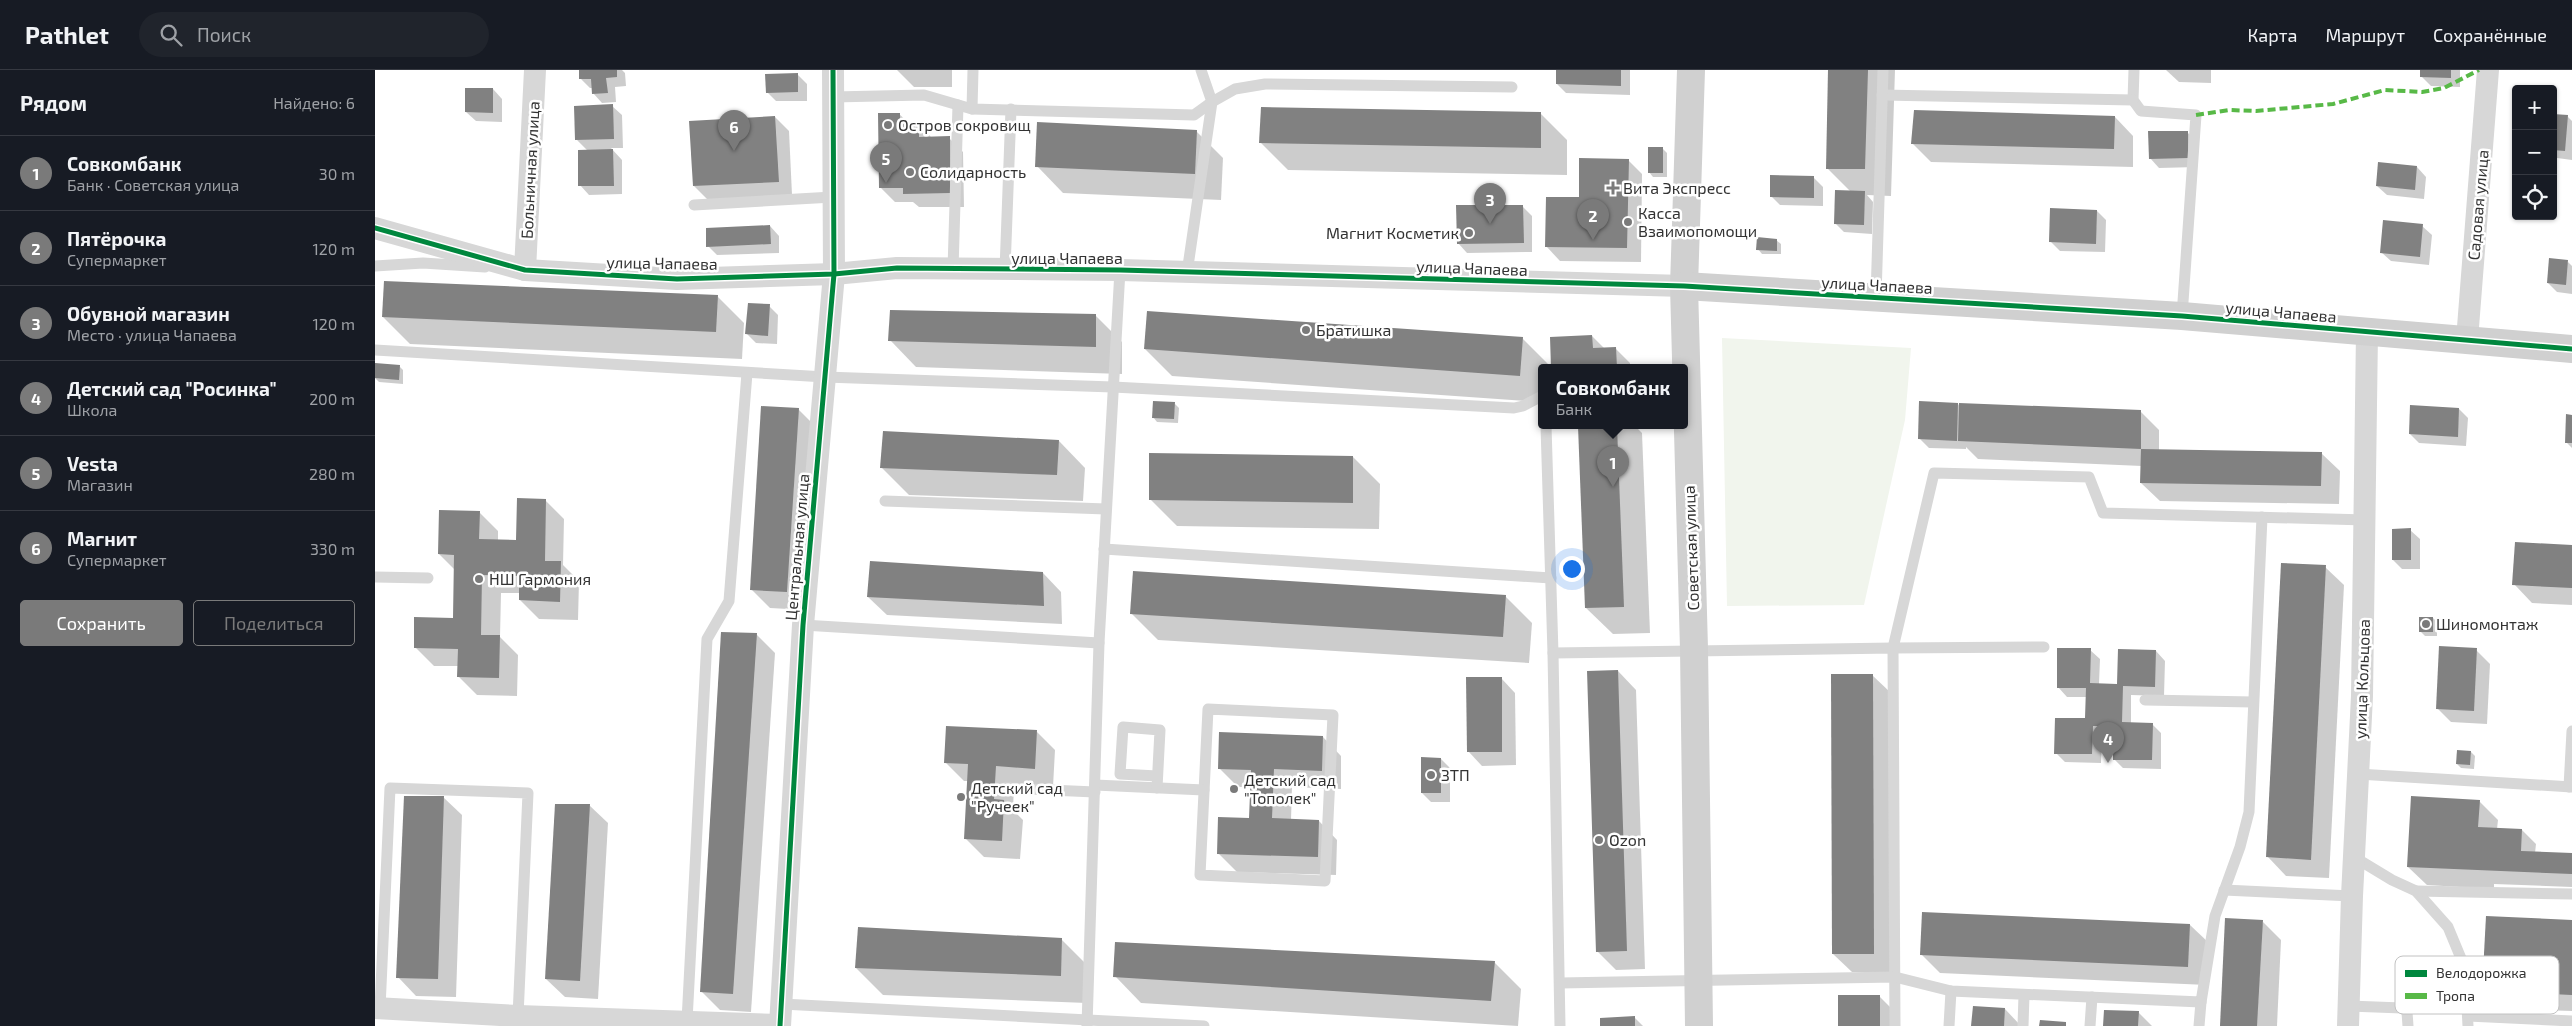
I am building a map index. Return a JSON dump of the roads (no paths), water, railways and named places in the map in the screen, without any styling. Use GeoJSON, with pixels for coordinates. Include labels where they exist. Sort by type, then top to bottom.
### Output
{"type":"FeatureCollection","features":[{"type":"Feature","properties":{"kind":"street","name":"Больничная улица"},"geometry":{"type":"LineString","coordinates":[[525,270],[535,70]]}},
{"type":"Feature","properties":{"kind":"street","name":"Центральная улица"},"geometry":{"type":"LineString","coordinates":[[780,1018],[803,625],[834,274],[833,70]]}},
{"type":"Feature","properties":{"kind":"street","name":"Советская улица"},"geometry":{"type":"LineString","coordinates":[[1685,364],[1684,286],[1691,70]]}},
{"type":"Feature","properties":{"kind":"street","name":"Садовая улица"},"geometry":{"type":"LineString","coordinates":[[2467,340],[2489,70]]}},
{"type":"Feature","properties":{"kind":"street","name":"улица Чапаева"},"geometry":{"type":"LineString","coordinates":[[375,228],[525,270],[677,279],[834,274],[897,268],[1120,270],[1684,286],[2182,316],[2572,349]]}},
{"type":"Feature","properties":{"kind":"street","name":"улица Кольцова"},"geometry":{"type":"LineString","coordinates":[[2349,1016],[2366,520],[2367,332]]}},
{"type":"Feature","properties":{"kind":"street","name":"Советская улица"},"geometry":{"type":"LineString","coordinates":[[1687,429],[1694,649],[1699,1026]]}},
{"type":"Feature","properties":{"kind":"street"},"geometry":{"type":"LineString","coordinates":[[378,1008],[509,1019],[687,1021],[780,1018]]}},
{"type":"Feature","properties":{"kind":"lane"},"geometry":{"type":"LineString","coordinates":[[972,109],[973,70]]}},
{"type":"Feature","properties":{"kind":"lane"},"geometry":{"type":"LineString","coordinates":[[1187,273],[1213,102],[1201,70]]}},
{"type":"Feature","properties":{"kind":"lane"},"geometry":{"type":"LineString","coordinates":[[1876,297],[1883,70]]}},
{"type":"Feature","properties":{"kind":"lane"},"geometry":{"type":"LineString","coordinates":[[2135,70],[2133,100],[2141,111],[2196,115],[2182,316]]}},
{"type":"Feature","properties":{"kind":"lane"},"geometry":{"type":"LineString","coordinates":[[833,97],[924,95],[972,109],[1194,115],[1235,89],[1265,84],[1512,87]]}},
{"type":"Feature","properties":{"kind":"lane"},"geometry":{"type":"LineString","coordinates":[[1882,95],[2133,100]]}},
{"type":"Feature","properties":{"kind":"lane"},"geometry":{"type":"LineString","coordinates":[[953,269],[958,105]]}},
{"type":"Feature","properties":{"kind":"lane"},"geometry":{"type":"LineString","coordinates":[[1005,270],[1011,109]]}},
{"type":"Feature","properties":{"kind":"lane"},"geometry":{"type":"LineString","coordinates":[[694,205],[833,197]]}},
{"type":"Feature","properties":{"kind":"lane"},"geometry":{"type":"LineString","coordinates":[[375,266],[423,263],[525,270]]}},
{"type":"Feature","properties":{"kind":"lane"},"geometry":{"type":"LineString","coordinates":[[1087,1023],[1099,643],[1120,270]]}},
{"type":"Feature","properties":{"kind":"lane"},"geometry":{"type":"LineString","coordinates":[[375,350],[825,377],[1113,387],[1514,408],[1523,406],[1538,398]]}},
{"type":"Feature","properties":{"kind":"lane"},"geometry":{"type":"LineString","coordinates":[[687,1021],[707,639],[729,601],[747,373]]}},
{"type":"Feature","properties":{"kind":"lane"},"geometry":{"type":"LineString","coordinates":[[1546,429],[1553,653],[1560,1026]]}},
{"type":"Feature","properties":{"kind":"lane"},"geometry":{"type":"LineString","coordinates":[[1895,1026],[1893,648],[1934,473],[2089,477],[2103,513],[2366,520]]}},
{"type":"Feature","properties":{"kind":"lane"},"geometry":{"type":"LineString","coordinates":[[885,500],[1106,509]]}},
{"type":"Feature","properties":{"kind":"lane"},"geometry":{"type":"LineString","coordinates":[[2199,1026],[2215,916],[2240,847],[2249,812],[2262,517]]}},
{"type":"Feature","properties":{"kind":"lane"},"geometry":{"type":"LineString","coordinates":[[1104,549],[1551,578]]}},
{"type":"Feature","properties":{"kind":"lane"},"geometry":{"type":"LineString","coordinates":[[375,576],[428,578]]}},
{"type":"Feature","properties":{"kind":"lane"},"geometry":{"type":"LineString","coordinates":[[803,625],[1099,643]]}},
{"type":"Feature","properties":{"kind":"lane"},"geometry":{"type":"LineString","coordinates":[[1553,653],[1694,649],[2043,647]]}},
{"type":"Feature","properties":{"kind":"lane"},"geometry":{"type":"LineString","coordinates":[[2145,700],[2253,702]]}},
{"type":"Feature","properties":{"kind":"lane"},"geometry":{"type":"LineString","coordinates":[[1208,709],[1333,715],[1325,881],[1200,875],[1204,790],[1208,709]]}},
{"type":"Feature","properties":{"kind":"lane"},"geometry":{"type":"LineString","coordinates":[[1157,782],[1160,730],[1123,728],[1120,774],[1157,782],[1204,790]]}},
{"type":"Feature","properties":{"kind":"lane"},"geometry":{"type":"LineString","coordinates":[[2358,774],[2570,787],[2572,731]]}},
{"type":"Feature","properties":{"kind":"lane"},"geometry":{"type":"LineString","coordinates":[[1005,788],[1095,789],[1157,782]]}},
{"type":"Feature","properties":{"kind":"lane"},"geometry":{"type":"LineString","coordinates":[[378,1008],[390,788],[528,793],[509,1019]]}},
{"type":"Feature","properties":{"kind":"lane"},"geometry":{"type":"LineString","coordinates":[[2354,856],[2392,880],[2416,891],[2572,894]]}},
{"type":"Feature","properties":{"kind":"lane"},"geometry":{"type":"LineString","coordinates":[[2224,890],[2352,896]]}},
{"type":"Feature","properties":{"kind":"lane"},"geometry":{"type":"LineString","coordinates":[[2416,891],[2448,927],[2460,956]]}},
{"type":"Feature","properties":{"kind":"lane"},"geometry":{"type":"LineString","coordinates":[[1560,983],[1698,979],[1895,977],[1951,991],[2201,1002]]}},
{"type":"Feature","properties":{"kind":"lane"},"geometry":{"type":"LineString","coordinates":[[1949,1026],[1951,991]]}},
{"type":"Feature","properties":{"kind":"lane"},"geometry":{"type":"LineString","coordinates":[[2023,1026],[2025,995]]}},
{"type":"Feature","properties":{"kind":"lane"},"geometry":{"type":"LineString","coordinates":[[2091,1026],[2092,997]]}},
{"type":"Feature","properties":{"kind":"lane"},"geometry":{"type":"LineString","coordinates":[[2349,1016],[2395,1009]]}},
{"type":"Feature","properties":{"kind":"lane"},"geometry":{"type":"LineString","coordinates":[[780,1018],[1204,1026]]}},
{"type":"Feature","properties":{"kind":"lane"},"geometry":{"type":"LineString","coordinates":[[2468,1021],[2572,1021]]}},
{"type":"Feature","properties":{"kind":"place","name":"Остров сокровищ"},"geometry":{"type":"Point","coordinates":[888,125]}},
{"type":"Feature","properties":{"kind":"place","name":"Магнит"},"geometry":{"type":"Point","coordinates":[734,151]}},
{"type":"Feature","properties":{"kind":"place","name":"Солидарность"},"geometry":{"type":"Point","coordinates":[910,172]}},
{"type":"Feature","properties":{"kind":"place","name":"Vesta"},"geometry":{"type":"Point","coordinates":[886,183]}},
{"type":"Feature","properties":{"kind":"place","name":"Вита Экспресс"},"geometry":{"type":"Point","coordinates":[1613,188]}},
{"type":"Feature","properties":{"kind":"place","name":"Касса Взаимопомощи"},"geometry":{"type":"Point","coordinates":[1628,222]}},
{"type":"Feature","properties":{"kind":"place","name":"Обувной магазин"},"geometry":{"type":"Point","coordinates":[1490,224]}},
{"type":"Feature","properties":{"kind":"place","name":"Магнит Косметик"},"geometry":{"type":"Point","coordinates":[1469,233]}},
{"type":"Feature","properties":{"kind":"place","name":"Пятёрочка"},"geometry":{"type":"Point","coordinates":[1593,240]}},
{"type":"Feature","properties":{"kind":"place","name":"Братишка"},"geometry":{"type":"Point","coordinates":[1306,330]}},
{"type":"Feature","properties":{"kind":"place","name":"Совкомбанк"},"geometry":{"type":"Point","coordinates":[1613,487]}},
{"type":"Feature","properties":{"kind":"place","name":"НШ Гармония"},"geometry":{"type":"Point","coordinates":[479,579]}},
{"type":"Feature","properties":{"kind":"place","name":"Шиномонтаж"},"geometry":{"type":"Point","coordinates":[2426,624]}},
{"type":"Feature","properties":{"kind":"place","name":"Детский сад \"Росинка\""},"geometry":{"type":"Point","coordinates":[2108,763]}},
{"type":"Feature","properties":{"kind":"place","name":"ЗТП"},"geometry":{"type":"Point","coordinates":[1431,775]}},
{"type":"Feature","properties":{"kind":"place","name":"Детский сад \"Тополек\""},"geometry":{"type":"Point","coordinates":[1234,789]}},
{"type":"Feature","properties":{"kind":"place","name":"Детский сад \"Ручеек\""},"geometry":{"type":"Point","coordinates":[961,797]}},
{"type":"Feature","properties":{"kind":"place","name":"Ozon"},"geometry":{"type":"Point","coordinates":[1599,840]}}]}
